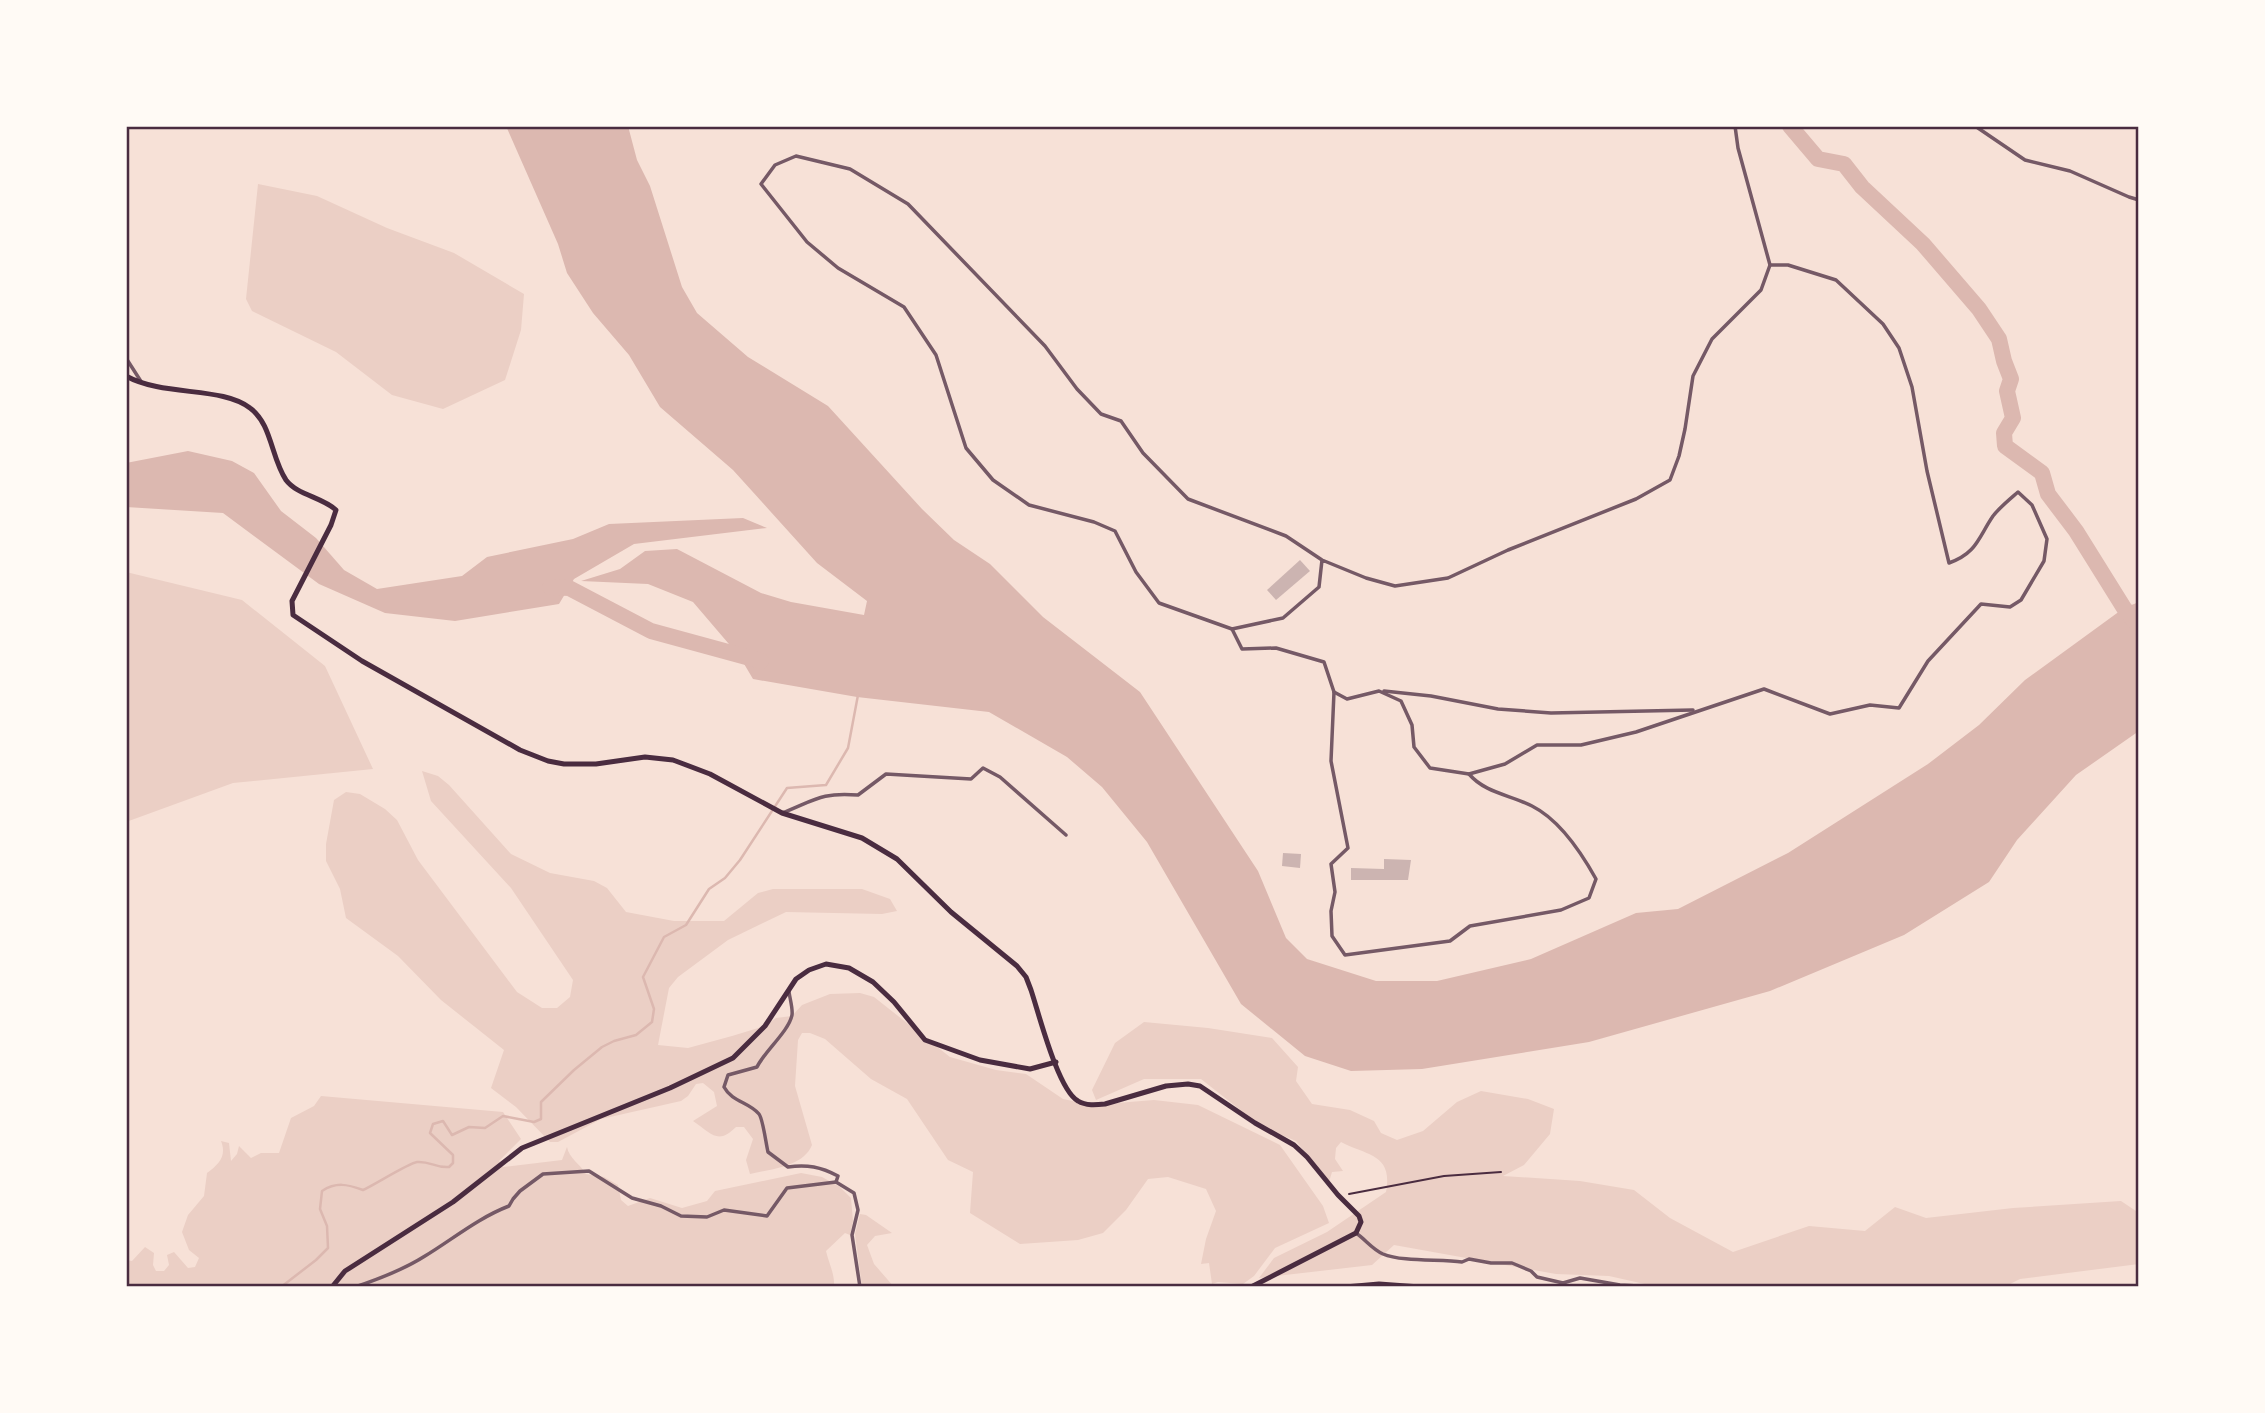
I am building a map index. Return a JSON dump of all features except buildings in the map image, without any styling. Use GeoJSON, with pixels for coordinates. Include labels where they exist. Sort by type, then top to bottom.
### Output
{"type":"FeatureCollection","features":[{"type":"Feature","properties":{"kind":"main road"},"geometry":{"type":"LineString","coordinates":[[126,376],[142,385],[218,395],[251,408],[263,423],[276,463],[286,480],[292,487],[336,510],[292,601],[292,609],[299,620],[362,662],[520,750],[548,761],[596,764],[645,757],[673,760],[734,786],[782,813],[839,829],[886,851],[951,912],[1017,966],[1031,990],[1061,1081],[1072,1096],[1086,1104],[1105,1104],[1178,1084],[1200,1086],[1294,1145],[1320,1171],[1338,1195],[1359,1216],[1361,1222],[1356,1233],[1251,1287]]}},
{"type":"Feature","properties":{"kind":"main road"},"geometry":{"type":"LineString","coordinates":[[332,1287],[345,1271],[453,1202],[522,1148],[682,1083],[733,1058],[765,1026],[796,979],[809,970],[826,964],[849,968],[873,982],[925,1040],[980,1060],[1030,1069],[1056,1062]]}},
{"type":"Feature","properties":{"kind":"main road"},"geometry":{"type":"LineString","coordinates":[[1345,1287],[1379,1284],[1420,1287]]}},
{"type":"Feature","properties":{"kind":"street"},"geometry":{"type":"LineString","coordinates":[[1322,560],[1319,587],[1283,618],[1232,628],[1159,603],[1136,572],[1115,531],[1094,522],[1029,505],[993,480],[966,448],[936,355],[904,307],[838,268],[807,242],[761,184],[775,165],[796,156],[850,169],[908,204],[1045,346],[1077,389],[1101,414],[1121,421],[1143,453],[1188,499],[1286,536],[1322,560],[1366,578],[1395,586],[1448,578],[1508,550],[1636,499],[1670,480],[1685,429],[1693,376],[1712,340],[1761,290],[1770,265],[1738,148],[1735,126]]}},
{"type":"Feature","properties":{"kind":"street"},"geometry":{"type":"LineString","coordinates":[[1975,126],[2025,160],[2070,171],[2139,200]]}},
{"type":"Feature","properties":{"kind":"street"},"geometry":{"type":"LineString","coordinates":[[1379,691],[1401,701],[1412,725],[1414,747],[1430,768],[1469,774],[1505,764],[1537,745],[1581,745],[1636,732],[1764,689],[1830,714],[1870,705],[1899,708],[1928,662],[1981,604],[2010,607],[2021,600],[2044,561],[2047,538],[2032,505],[2018,492],[1994,515],[1964,558],[1949,563],[1927,471],[1912,387],[1899,348],[1883,324],[1836,280],[1788,265],[1770,265]]}},
{"type":"Feature","properties":{"kind":"street"},"geometry":{"type":"LineString","coordinates":[[126,358],[142,385]]}},
{"type":"Feature","properties":{"kind":"street"},"geometry":{"type":"LineString","coordinates":[[1232,628],[1242,649],[1276,648],[1324,662],[1334,692],[1331,761],[1348,848],[1331,864],[1335,892],[1331,911],[1332,936],[1345,955],[1450,941],[1470,926],[1561,910],[1589,898],[1596,879],[1582,855],[1549,817],[1532,806],[1477,784],[1469,774]]}},
{"type":"Feature","properties":{"kind":"street"},"geometry":{"type":"LineString","coordinates":[[1334,692],[1348,699],[1379,691],[1431,696],[1498,709],[1551,713],[1698,710]]}},
{"type":"Feature","properties":{"kind":"street"},"geometry":{"type":"LineString","coordinates":[[782,813],[809,800],[834,793],[858,795],[886,774],[971,779],[983,768],[1000,777],[1066,835]]}},
{"type":"Feature","properties":{"kind":"street"},"geometry":{"type":"LineString","coordinates":[[789,992],[792,1016],[770,1050],[762,1057],[757,1067],[728,1075],[724,1087],[729,1096],[757,1112],[762,1118],[768,1152],[788,1167],[803,1165],[824,1169],[838,1176],[836,1182]]}},
{"type":"Feature","properties":{"kind":"street"},"geometry":{"type":"LineString","coordinates":[[355,1287],[380,1279],[423,1258],[472,1225],[509,1206],[520,1191],[543,1174],[589,1171],[632,1198],[661,1206],[681,1216],[707,1217],[724,1210],[766,1216],[787,1188],[836,1182],[854,1193],[858,1210],[852,1235],[860,1287]]}},
{"type":"Feature","properties":{"kind":"street"},"geometry":{"type":"LineString","coordinates":[[1356,1233],[1367,1240],[1372,1248],[1384,1255],[1398,1258],[1462,1262],[1469,1259],[1512,1263],[1531,1271],[1537,1277],[1563,1283],[1580,1278],[1620,1285],[1657,1287]]}},
{"type":"Feature","properties":{"kind":"path"},"geometry":{"type":"LineString","coordinates":[[1338,1195],[1444,1176],[1501,1172]]}},
{"type":"Feature","properties":{"kind":"shaded area"},"geometry":{"type":"Polygon","coordinates":[[[506,126],[628,126],[637,160],[650,186],[682,287],[697,313],[748,357],[828,406],[954,540],[990,564],[1043,617],[1140,692],[1258,871],[1286,938],[1307,959],[1376,981],[1437,981],[1531,959],[1636,913],[1678,909],[1788,853],[1928,764],[1979,725],[2025,680],[2124,608],[2139,602],[2139,731],[2076,775],[2017,840],[1989,882],[1904,935],[1770,991],[1589,1042],[1422,1069],[1351,1071],[1305,1056],[1241,1004],[1147,842],[1102,787],[1067,757],[989,712],[857,697],[753,679],[740,657],[693,602],[648,584],[581,581],[620,569],[645,551],[677,549],[761,593],[791,602],[864,615],[867,601],[817,563],[733,470],[660,407],[629,355],[593,313],[567,273],[558,244],[506,126]]]}},
{"type":"Feature","properties":{"kind":"shaded area"},"geometry":{"type":"Polygon","coordinates":[[[258,184],[317,196],[387,228],[454,253],[524,294],[521,330],[505,380],[443,409],[392,395],[336,352],[252,311],[246,299],[258,184]]]}},
{"type":"Feature","properties":{"kind":"shaded area"},"geometry":{"type":"Polygon","coordinates":[[[188,451],[232,461],[254,473],[281,511],[316,538],[344,570],[377,589],[462,576],[487,557],[573,539],[609,524],[743,518],[767,528],[634,544],[574,579],[559,604],[455,621],[385,613],[319,584],[223,513],[126,507],[126,463],[188,451]]]}},
{"type":"Feature","properties":{"kind":"shaded area"},"geometry":{"type":"Polygon","coordinates":[[[126,572],[242,600],[325,666],[373,769],[233,783],[126,822],[126,572]]]}},
{"type":"Feature","properties":{"kind":"shaded area"},"geometry":{"type":"Polygon","coordinates":[[[422,771],[438,776],[449,785],[511,854],[550,873],[594,881],[607,888],[626,912],[674,921],[724,921],[758,893],[773,889],[862,889],[890,899],[897,911],[882,914],[786,912],[728,940],[678,977],[669,988],[658,1045],[688,1048],[765,1026],[776,1018],[792,1016],[802,1005],[830,994],[860,993],[874,997],[950,1057],[996,1070],[1026,1074],[1063,1099],[1092,1105],[1154,1100],[1198,1105],[1280,1145],[1323,1206],[1329,1223],[1275,1248],[1254,1276],[1243,1284],[1212,1284],[1209,1263],[1201,1264],[1216,1211],[1206,1189],[1168,1177],[1148,1179],[1126,1210],[1103,1233],[1078,1240],[1020,1244],[970,1213],[973,1172],[948,1160],[907,1099],[871,1079],[825,1039],[810,1033],[802,1033],[798,1040],[795,1086],[812,1145],[808,1152],[794,1163],[750,1174],[746,1160],[753,1139],[744,1127],[736,1127],[724,1135],[715,1136],[693,1121],[717,1106],[714,1092],[703,1083],[696,1084],[681,1101],[601,1119],[558,1142],[550,1142],[516,1107],[491,1088],[504,1050],[441,1000],[398,956],[346,918],[340,889],[326,861],[326,844],[334,800],[346,792],[360,794],[385,809],[397,820],[418,860],[517,992],[542,1008],[557,1008],[570,997],[573,980],[511,888],[431,801],[422,771]]]}},
{"type":"Feature","properties":{"kind":"shaded area"},"geometry":{"type":"Polygon","coordinates":[[[1144,1022],[1272,1038],[1298,1067],[1296,1081],[1312,1104],[1350,1110],[1374,1121],[1381,1133],[1397,1140],[1423,1131],[1457,1102],[1481,1091],[1528,1099],[1554,1109],[1550,1134],[1524,1165],[1503,1176],[1580,1181],[1634,1190],[1670,1218],[1733,1252],[1809,1226],[1865,1231],[1895,1207],[1926,1218],[2013,1208],[2121,1201],[2139,1213],[2139,1264],[2020,1279],[2004,1287],[1658,1287],[1609,1276],[1556,1274],[1394,1245],[1372,1265],[1259,1278],[1274,1258],[1327,1232],[1386,1192],[1386,1170],[1376,1158],[1341,1142],[1336,1148],[1335,1159],[1343,1171],[1332,1172],[1329,1182],[1296,1141],[1262,1127],[1201,1079],[1144,1079],[1096,1100],[1092,1090],[1115,1043],[1144,1022]]]}},
{"type":"Feature","properties":{"kind":"shaded area"},"geometry":{"type":"Polygon","coordinates":[[[321,1096],[503,1112],[521,1139],[499,1161],[503,1167],[562,1160],[567,1147],[586,1174],[604,1177],[618,1185],[621,1200],[628,1206],[650,1198],[682,1208],[707,1201],[715,1191],[801,1173],[822,1177],[840,1187],[851,1198],[853,1221],[850,1235],[845,1233],[826,1251],[834,1287],[126,1287],[126,1260],[132,1261],[145,1247],[154,1253],[153,1265],[156,1271],[164,1271],[169,1265],[167,1255],[174,1252],[188,1268],[195,1267],[199,1258],[189,1250],[182,1232],[188,1215],[204,1196],[207,1173],[221,1159],[221,1141],[229,1143],[231,1161],[239,1146],[251,1158],[261,1153],[279,1153],[291,1118],[314,1106],[321,1096]]]}},
{"type":"Feature","properties":{"kind":"shaded area"},"geometry":{"type":"Polygon","coordinates":[[[860,1214],[866,1215],[892,1233],[875,1236],[867,1245],[874,1264],[894,1287],[862,1287],[855,1234],[860,1214]]]}},
{"type":"Feature","properties":{"kind":"waterway"},"geometry":{"type":"LineString","coordinates":[[1790,126],[1818,159],[1844,164],[1862,187],[1923,244],[1979,309],[1999,339],[2011,379],[2007,391],[2013,418],[2004,433],[2005,446],[2042,473],[2048,494],[2076,531],[2124,608],[2139,627]]}},
{"type":"Feature","properties":{"kind":"waterway"},"geometry":{"type":"LineString","coordinates":[[550,587],[569,588],[651,631],[761,661]]}},
{"type":"Feature","properties":{"kind":"waterway"},"geometry":{"type":"LineString","coordinates":[[281,1287],[328,1248],[327,1226],[320,1209],[322,1191],[342,1185],[363,1190],[417,1162],[449,1167],[453,1163],[453,1155],[430,1133],[433,1124],[443,1121],[452,1135],[469,1127],[485,1128],[503,1116],[534,1122],[541,1119],[541,1102],[574,1070],[602,1047],[636,1035],[652,1022],[654,1009],[643,977],[664,937],[686,925],[709,889],[725,878],[740,860],[787,788],[826,785],[848,748],[858,695]]}}]}
